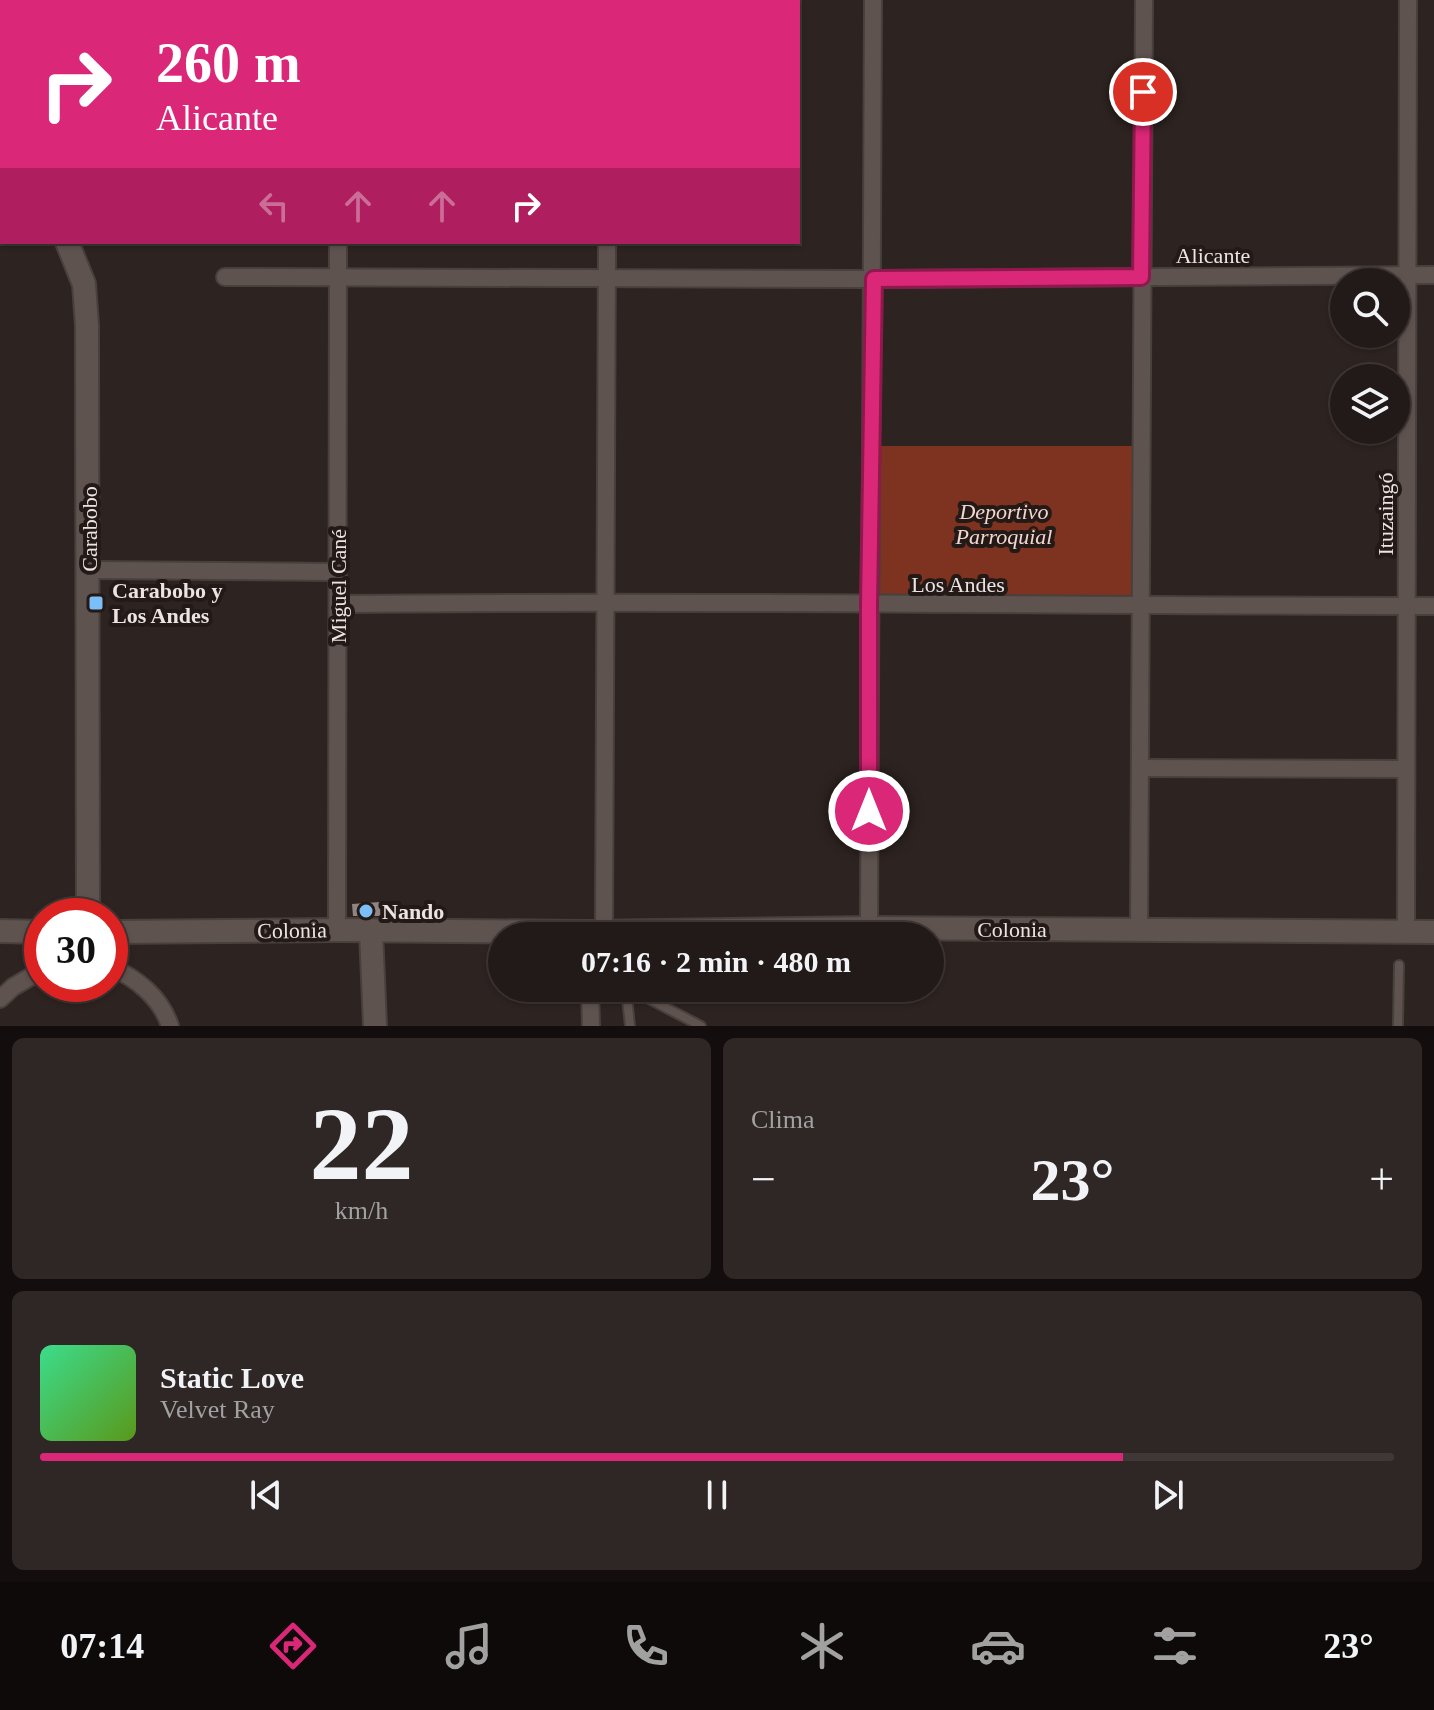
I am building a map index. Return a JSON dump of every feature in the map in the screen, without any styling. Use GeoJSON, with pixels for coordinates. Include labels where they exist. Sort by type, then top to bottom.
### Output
{"type":"FeatureCollection","features":[{"type":"Feature","properties":{"kind":"street"},"geometry":{"type":"LineString","coordinates":[[869,922],[873,0]]}},
{"type":"Feature","properties":{"kind":"street"},"geometry":{"type":"LineString","coordinates":[[1139,930],[1144,0]]}},
{"type":"Feature","properties":{"kind":"street","name":"Ituzaingó"},"geometry":{"type":"LineString","coordinates":[[1408,0],[1408,268]]}},
{"type":"Feature","properties":{"kind":"street","name":"Carabobo"},"geometry":{"type":"LineString","coordinates":[[68,244],[84,284],[87,326],[88,898]]}},
{"type":"Feature","properties":{"kind":"street","name":"Miguel Cané"},"geometry":{"type":"LineString","coordinates":[[337,930],[338,244]]}},
{"type":"Feature","properties":{"kind":"street"},"geometry":{"type":"LineString","coordinates":[[593,922],[605,601],[607,244]]}},
{"type":"Feature","properties":{"kind":"street","name":"Alicante"},"geometry":{"type":"LineString","coordinates":[[1410,275],[1434,275]]}},
{"type":"Feature","properties":{"kind":"street","name":"Alicante"},"geometry":{"type":"LineString","coordinates":[[225,277],[874,279],[1330,276]]}},
{"type":"Feature","properties":{"kind":"street","name":"Ituzaingó"},"geometry":{"type":"LineString","coordinates":[[1406,932],[1408,348]]}},
{"type":"Feature","properties":{"kind":"street"},"geometry":{"type":"LineString","coordinates":[[89,570],[338,572]]}},
{"type":"Feature","properties":{"kind":"street","name":"Los Andes"},"geometry":{"type":"LineString","coordinates":[[338,604],[605,601],[869,605],[1434,606]]}},
{"type":"Feature","properties":{"kind":"street"},"geometry":{"type":"LineString","coordinates":[[1140,768],[1406,769]]}},
{"type":"Feature","properties":{"kind":"street","name":"Colonia"},"geometry":{"type":"LineString","coordinates":[[944,929],[1434,932]]}},
{"type":"Feature","properties":{"kind":"street"},"geometry":{"type":"LineString","coordinates":[[0,931],[24,932]]}},
{"type":"Feature","properties":{"kind":"street"},"geometry":{"type":"LineString","coordinates":[[371,931],[375,1026]]}},
{"type":"Feature","properties":{"kind":"street","name":"Colonia"},"geometry":{"type":"LineString","coordinates":[[128,932],[488,932]]}},
{"type":"Feature","properties":{"kind":"street"},"geometry":{"type":"LineString","coordinates":[[128,977],[140,984],[158,1002],[170,1026]]}},
{"type":"Feature","properties":{"kind":"street"},"geometry":{"type":"LineString","coordinates":[[0,999],[24,981]]}},
{"type":"Feature","properties":{"kind":"street"},"geometry":{"type":"LineString","coordinates":[[590,1002],[591,1026]]}},
{"type":"Feature","properties":{"kind":"lane"},"geometry":{"type":"LineString","coordinates":[[1398,1026],[1399,965]]}},
{"type":"Feature","properties":{"kind":"lane"},"geometry":{"type":"LineString","coordinates":[[628,1002],[630,1026]]}},
{"type":"Feature","properties":{"kind":"lane"},"geometry":{"type":"LineString","coordinates":[[654,1002],[701,1026]]}},
{"type":"Feature","properties":{"kind":"green space","name":"Deportivo Parroquial"},"geometry":{"type":"Polygon","coordinates":[[[873,446],[1137,446],[1136,600],[871,600],[873,446]]]}},
{"type":"Feature","properties":{"kind":"building","name":"Nando"},"geometry":{"type":"Polygon","coordinates":[[[380,902],[381,916],[353,916],[352,904],[380,902]]]}},
{"type":"Feature","properties":{"kind":"place","name":"Carabobo y Los Andes"},"geometry":{"type":"Point","coordinates":[96,603]}},
{"type":"Feature","properties":{"kind":"place","name":"Nando"},"geometry":{"type":"Point","coordinates":[366,911]}},
{"type":"Feature","properties":{"kind":"route"},"geometry":{"type":"LineString","coordinates":[[869,811],[874,279],[1141,277],[1143,92]]}}]}
